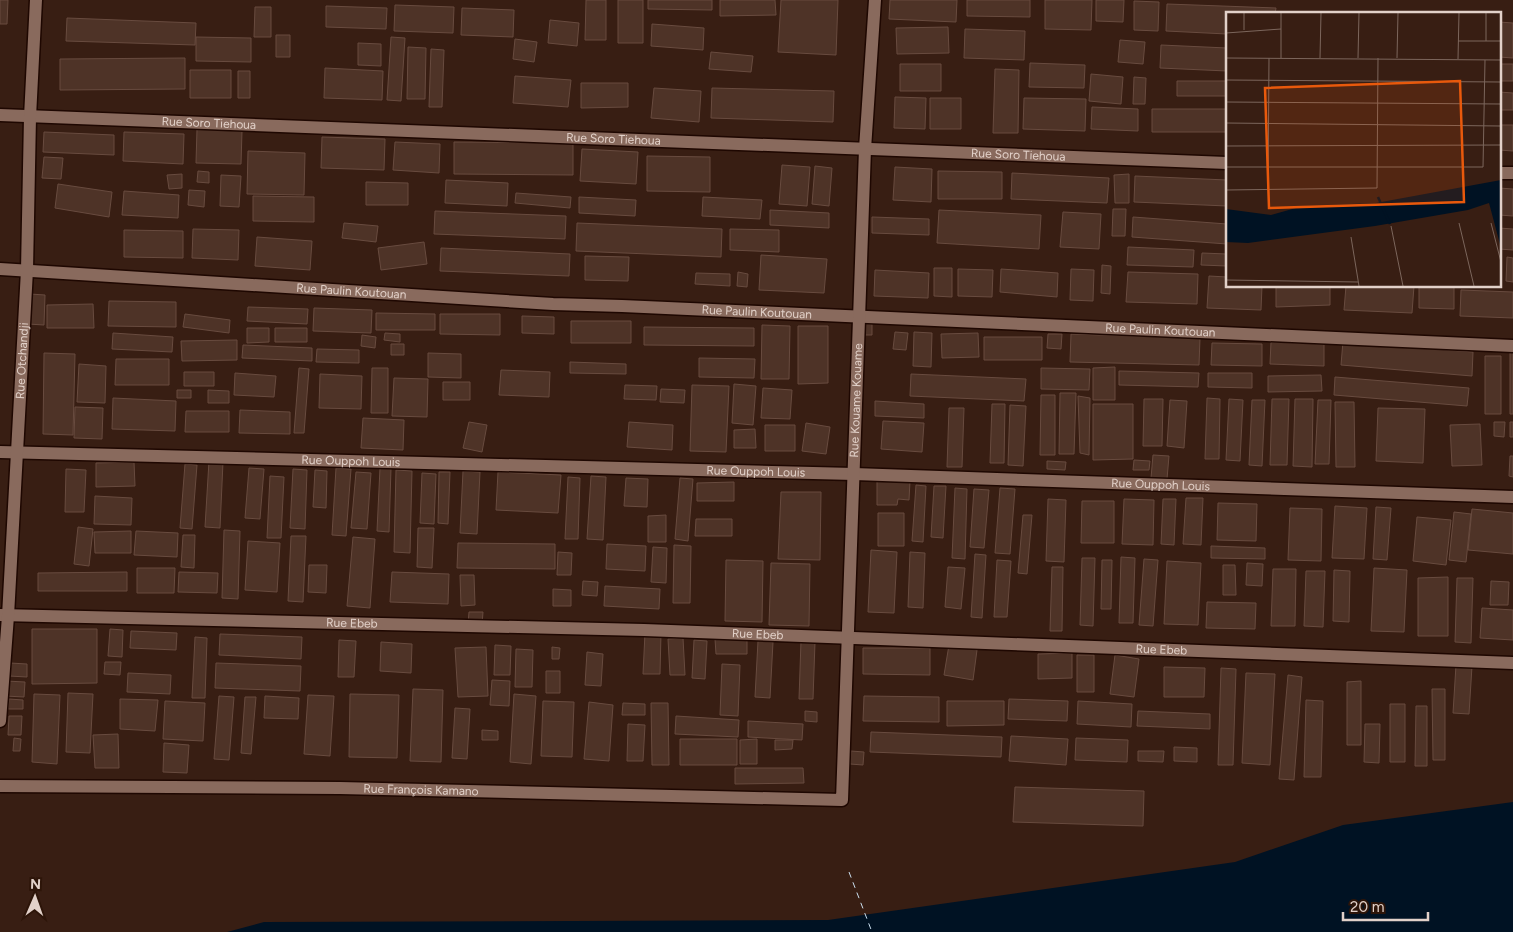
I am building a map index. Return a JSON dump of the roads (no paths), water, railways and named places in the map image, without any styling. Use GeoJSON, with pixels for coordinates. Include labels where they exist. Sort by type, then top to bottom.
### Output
{"type":"FeatureCollection","features":[{"type":"Feature","properties":{"kind":"street","name":"Rue Otchandji"},"geometry":{"type":"LineString","coordinates":[[0,721],[4,616],[27,270],[30,116],[36,0]]}},
{"type":"Feature","properties":{"kind":"street","name":"Rue Kouame Kouame"},"geometry":{"type":"LineString","coordinates":[[842,800],[865,149],[875,0]]}},
{"type":"Feature","properties":{"kind":"street","name":"Rue Soro Tiehoua"},"geometry":{"type":"LineString","coordinates":[[0,115],[1226,163]]}},
{"type":"Feature","properties":{"kind":"street"},"geometry":{"type":"LineString","coordinates":[[1500,173],[1513,174]]}},
{"type":"Feature","properties":{"kind":"street","name":"Rue Paulin Koutouan"},"geometry":{"type":"LineString","coordinates":[[0,268],[553,304],[1513,346]]}},
{"type":"Feature","properties":{"kind":"street","name":"Rue Ouppoh Louis"},"geometry":{"type":"LineString","coordinates":[[0,452],[854,474],[1513,497]]}},
{"type":"Feature","properties":{"kind":"street","name":"Rue Ebeb"},"geometry":{"type":"LineString","coordinates":[[4,616],[644,630],[1513,663]]}},
{"type":"Feature","properties":{"kind":"street","name":"Rue François Kamano"},"geometry":{"type":"LineString","coordinates":[[0,786],[340,788],[842,800]]}},
{"type":"Feature","properties":{"kind":"water"},"geometry":{"type":"Polygon","coordinates":[[[1513,802],[1513,932],[227,932],[264,922],[828,920],[1235,862],[1343,825],[1513,802]]]}}]}
